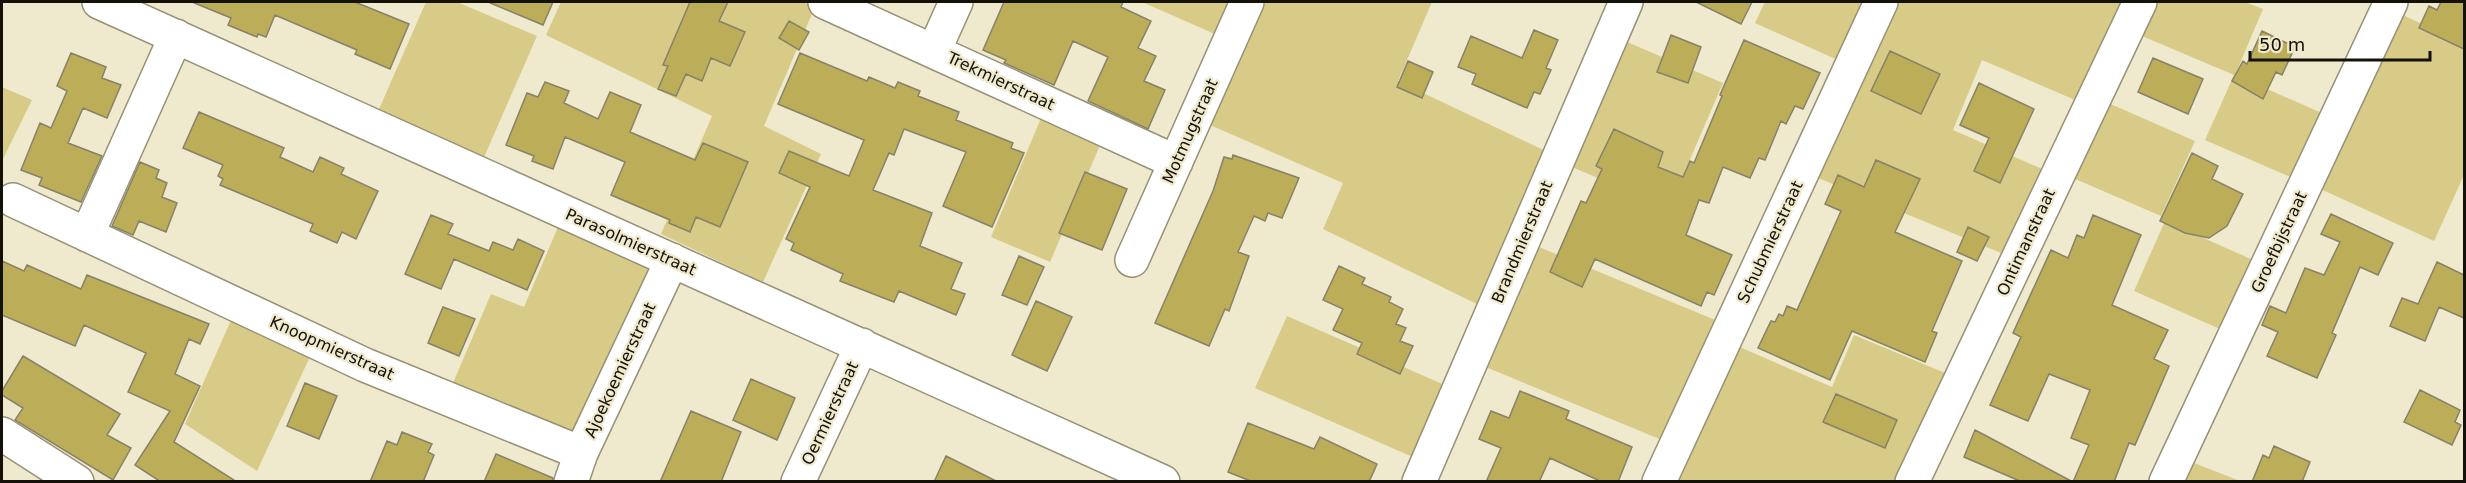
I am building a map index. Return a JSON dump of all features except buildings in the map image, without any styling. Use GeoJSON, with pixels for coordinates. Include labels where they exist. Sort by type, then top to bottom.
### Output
{"type":"FeatureCollection","features":[{"type":"Feature","properties":{"kind":"street","name":"Trekmierstraat"},"geometry":{"type":"LineString","coordinates":[[825,2],[1176,162]]}},
{"type":"Feature","properties":{"kind":"street"},"geometry":{"type":"LineString","coordinates":[[934,51],[956,2]]}},
{"type":"Feature","properties":{"kind":"street","name":"Motmugstraat"},"geometry":{"type":"LineString","coordinates":[[1131,260],[1247,2]]}},
{"type":"Feature","properties":{"kind":"street","name":"Brandmierstraat"},"geometry":{"type":"LineString","coordinates":[[1419,482],[1626,2]]}},
{"type":"Feature","properties":{"kind":"street","name":"Schubmierstraat"},"geometry":{"type":"LineString","coordinates":[[1659,482],[1881,2]]}},
{"type":"Feature","properties":{"kind":"street","name":"Ontimanstraat"},"geometry":{"type":"LineString","coordinates":[[1912,482],[2140,2]]}},
{"type":"Feature","properties":{"kind":"street","name":"Groefbijstraat"},"geometry":{"type":"LineString","coordinates":[[2166,482],[2391,2]]}},
{"type":"Feature","properties":{"kind":"street","name":"Parasolmierstraat"},"geometry":{"type":"LineString","coordinates":[[118,6],[176,36],[1163,482]]}},
{"type":"Feature","properties":{"kind":"street"},"geometry":{"type":"LineString","coordinates":[[87,235],[176,36]]}},
{"type":"Feature","properties":{"kind":"street","name":"Knoopmierstraat"},"geometry":{"type":"LineString","coordinates":[[13,200],[576,467]]}},
{"type":"Feature","properties":{"kind":"street","name":"Ajoekoemierstraat"},"geometry":{"type":"LineString","coordinates":[[576,467],[672,260]]}},
{"type":"Feature","properties":{"kind":"street","name":"Oermierstraat"},"geometry":{"type":"LineString","coordinates":[[798,482],[862,345]]}},
{"type":"Feature","properties":{"kind":"street"},"geometry":{"type":"LineString","coordinates":[[2,434],[72,480]]}},
{"type":"Feature","properties":{"kind":"shaded area"},"geometry":{"type":"Polygon","coordinates":[[[426,2],[457,2],[537,36],[482,162],[376,116],[426,2]]]}},
{"type":"Feature","properties":{"kind":"shaded area"},"geometry":{"type":"Polygon","coordinates":[[[561,2],[803,2],[815,7],[764,126],[821,154],[763,282],[661,234],[712,116],[546,35],[561,2]]]}},
{"type":"Feature","properties":{"kind":"shaded area"},"geometry":{"type":"Polygon","coordinates":[[[1142,2],[1240,2],[1224,38],[1142,2]]]}},
{"type":"Feature","properties":{"kind":"shaded area"},"geometry":{"type":"Polygon","coordinates":[[[1266,2],[1432,2],[1398,81],[1550,153],[1483,307],[1323,229],[1343,183],[1210,125],[1266,2]]]}},
{"type":"Feature","properties":{"kind":"shaded area"},"geometry":{"type":"Polygon","coordinates":[[[1765,2],[1878,2],[1849,65],[1755,23],[1765,2]]]}},
{"type":"Feature","properties":{"kind":"shaded area"},"geometry":{"type":"Polygon","coordinates":[[[1890,2],[2130,2],[2082,103],[1982,60],[1953,130],[2049,172],[2011,257],[1811,175],[1890,2]]]}},
{"type":"Feature","properties":{"kind":"shaded area"},"geometry":{"type":"Polygon","coordinates":[[[2157,2],[2245,2],[2263,9],[2235,75],[2331,117],[2302,182],[2205,140],[2234,75],[2142,36],[2157,2]]]}},
{"type":"Feature","properties":{"kind":"shaded area"},"geometry":{"type":"Polygon","coordinates":[[[2396,12],[2464,43],[2464,175],[2434,241],[2314,186],[2396,12]]]}},
{"type":"Feature","properties":{"kind":"shaded area"},"geometry":{"type":"Polygon","coordinates":[[[1627,42],[1723,83],[1669,208],[1572,167],[1627,42]]]}},
{"type":"Feature","properties":{"kind":"shaded area"},"geometry":{"type":"Polygon","coordinates":[[[2,87],[32,100],[2,161],[2,87]]]}},
{"type":"Feature","properties":{"kind":"shaded area"},"geometry":{"type":"Polygon","coordinates":[[[2106,102],[2195,141],[2161,216],[2073,178],[2106,102]]]}},
{"type":"Feature","properties":{"kind":"shaded area"},"geometry":{"type":"Polygon","coordinates":[[[1041,118],[1101,143],[1050,262],[991,237],[1041,118]]]}},
{"type":"Feature","properties":{"kind":"shaded area"},"geometry":{"type":"Polygon","coordinates":[[[561,220],[652,267],[581,427],[568,433],[450,390],[491,294],[524,307],[561,220]]]}},
{"type":"Feature","properties":{"kind":"shaded area"},"geometry":{"type":"Polygon","coordinates":[[[2165,221],[2260,263],[2229,333],[2134,291],[2165,221]]]}},
{"type":"Feature","properties":{"kind":"shaded area"},"geometry":{"type":"Polygon","coordinates":[[[1527,242],[1720,322],[1669,443],[1476,363],[1527,242]]]}},
{"type":"Feature","properties":{"kind":"shaded area"},"geometry":{"type":"Polygon","coordinates":[[[1287,316],[1447,386],[1415,458],[1255,388],[1287,316]]]}},
{"type":"Feature","properties":{"kind":"shaded area"},"geometry":{"type":"Polygon","coordinates":[[[232,318],[314,348],[257,471],[185,424],[232,318]]]}},
{"type":"Feature","properties":{"kind":"shaded area"},"geometry":{"type":"Polygon","coordinates":[[[1854,335],[1950,375],[1900,481],[1664,482],[1728,342],[1832,387],[1854,335]]]}},
{"type":"Feature","properties":{"kind":"shaded area"},"geometry":{"type":"Polygon","coordinates":[[[2179,457],[2240,481],[2169,482],[2179,457]]]}}]}
